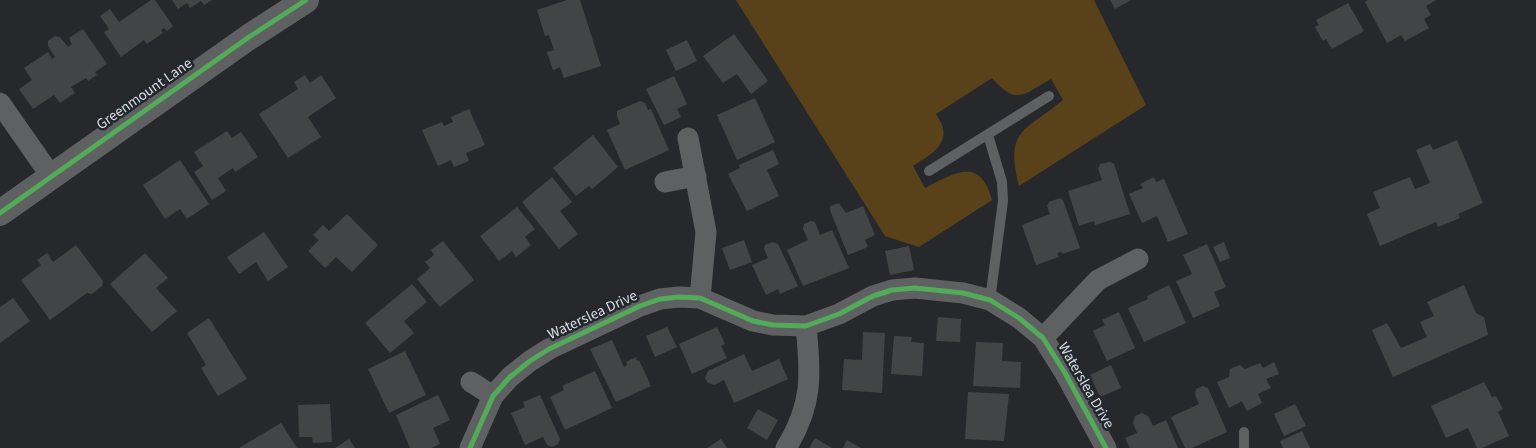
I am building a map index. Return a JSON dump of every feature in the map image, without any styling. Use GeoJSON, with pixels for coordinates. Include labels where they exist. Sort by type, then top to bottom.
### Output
{"type":"FeatureCollection","features":[{"type":"Feature","properties":{"kind":"street","name":"Greenmount Lane"},"geometry":{"type":"LineString","coordinates":[[0,213],[306,0]]}},
{"type":"Feature","properties":{"kind":"street"},"geometry":{"type":"LineString","coordinates":[[0,102],[51,176]]}},
{"type":"Feature","properties":{"kind":"street"},"geometry":{"type":"LineString","coordinates":[[688,138],[706,232],[700,298]]}},
{"type":"Feature","properties":{"kind":"street"},"geometry":{"type":"LineString","coordinates":[[665,182],[696,176]]}},
{"type":"Feature","properties":{"kind":"street","name":"Waterslea Drive"},"geometry":{"type":"LineString","coordinates":[[1043,338],[1092,272],[1138,259]]}},
{"type":"Feature","properties":{"kind":"street","name":"Waterslea Drive"},"geometry":{"type":"LineString","coordinates":[[470,448],[492,396],[510,377],[530,361],[640,306],[679,297],[700,298],[753,321],[774,325],[806,326],[839,314],[873,296],[892,290],[915,288],[963,293],[990,300],[1019,318],[1043,338],[1066,373],[1106,448]]}},
{"type":"Feature","properties":{"kind":"street"},"geometry":{"type":"LineString","coordinates":[[786,448],[802,418],[808,395],[811,371],[806,326]]}},
{"type":"Feature","properties":{"kind":"street"},"geometry":{"type":"LineString","coordinates":[[472,382],[492,396]]}},
{"type":"Feature","properties":{"kind":"lane"},"geometry":{"type":"LineString","coordinates":[[929,172],[1049,96]]}},
{"type":"Feature","properties":{"kind":"lane"},"geometry":{"type":"LineString","coordinates":[[988,134],[1002,182],[1003,201],[990,300]]}},
{"type":"Feature","properties":{"kind":"lane"},"geometry":{"type":"LineString","coordinates":[[1244,432],[1244,448]]}},
{"type":"Feature","properties":{"kind":"shaded area"},"geometry":{"type":"Polygon","coordinates":[[[736,0],[1094,0],[1146,105],[1019,186],[1014,153],[1016,142],[1028,126],[1063,100],[1051,79],[1026,93],[1014,95],[1001,87],[992,78],[936,114],[943,128],[942,141],[934,151],[913,166],[925,188],[946,177],[965,172],[973,173],[981,177],[987,186],[992,200],[919,247],[885,236],[736,0]]]}},
{"type":"Feature","properties":{"kind":"building"},"geometry":{"type":"Polygon","coordinates":[[[151,0],[155,0],[173,26],[167,31],[164,28],[161,30],[163,33],[147,44],[144,40],[121,57],[104,32],[109,29],[100,16],[110,9],[119,22],[151,0]]]}},
{"type":"Feature","properties":{"kind":"building"},"geometry":{"type":"Polygon","coordinates":[[[172,0],[212,0],[204,5],[201,1],[190,8],[187,3],[178,9],[172,0]]]}},
{"type":"Feature","properties":{"kind":"building"},"geometry":{"type":"Polygon","coordinates":[[[567,0],[580,0],[601,66],[564,78],[560,67],[553,70],[547,52],[554,50],[549,35],[545,36],[537,10],[567,0]]]}},
{"type":"Feature","properties":{"kind":"building"},"geometry":{"type":"Polygon","coordinates":[[[1110,0],[1131,0],[1115,9],[1110,0]]]}},
{"type":"Feature","properties":{"kind":"building"},"geometry":{"type":"Polygon","coordinates":[[[1368,0],[1436,0],[1426,6],[1431,15],[1424,19],[1429,28],[1405,41],[1401,35],[1387,43],[1365,2],[1368,0]]]}},
{"type":"Feature","properties":{"kind":"building"},"geometry":{"type":"Polygon","coordinates":[[[1348,3],[1364,31],[1332,49],[1326,39],[1323,41],[1315,27],[1319,25],[1316,20],[1348,3]]]}},
{"type":"Feature","properties":{"kind":"building"},"geometry":{"type":"Polygon","coordinates":[[[83,29],[107,64],[95,72],[97,75],[88,81],[86,78],[71,87],[75,93],[60,103],[54,95],[33,109],[19,89],[32,80],[24,68],[48,52],[52,59],[55,57],[48,46],[48,41],[55,36],[60,37],[68,47],[72,44],[69,38],[83,29]]]}},
{"type":"Feature","properties":{"kind":"building"},"geometry":{"type":"Polygon","coordinates":[[[734,34],[768,81],[751,94],[737,74],[723,83],[703,56],[734,34]]]}},
{"type":"Feature","properties":{"kind":"building"},"geometry":{"type":"Polygon","coordinates":[[[687,40],[697,61],[676,71],[666,50],[687,40]]]}},
{"type":"Feature","properties":{"kind":"building"},"geometry":{"type":"Polygon","coordinates":[[[305,75],[310,83],[321,75],[336,98],[308,117],[321,137],[288,158],[259,114],[298,89],[294,82],[305,75]]]}},
{"type":"Feature","properties":{"kind":"building"},"geometry":{"type":"Polygon","coordinates":[[[674,76],[687,104],[677,109],[681,117],[664,125],[646,89],[674,76]]]}},
{"type":"Feature","properties":{"kind":"building"},"geometry":{"type":"Polygon","coordinates":[[[755,98],[775,142],[737,160],[717,115],[755,98]]]}},
{"type":"Feature","properties":{"kind":"building"},"geometry":{"type":"Polygon","coordinates":[[[640,101],[645,103],[648,110],[651,109],[669,150],[625,170],[607,130],[620,124],[617,111],[640,101]]]}},
{"type":"Feature","properties":{"kind":"building"},"geometry":{"type":"Polygon","coordinates":[[[469,109],[485,145],[466,153],[469,161],[454,167],[451,160],[438,166],[422,130],[442,122],[444,126],[453,122],[451,117],[469,109]]]}},
{"type":"Feature","properties":{"kind":"building"},"geometry":{"type":"Polygon","coordinates":[[[227,131],[232,138],[241,132],[258,157],[235,172],[233,168],[218,178],[226,191],[212,200],[194,172],[203,166],[194,152],[227,131]]]}},
{"type":"Feature","properties":{"kind":"building"},"geometry":{"type":"Polygon","coordinates":[[[593,135],[618,167],[592,189],[589,186],[576,196],[553,168],[593,135]]]}},
{"type":"Feature","properties":{"kind":"building"},"geometry":{"type":"Polygon","coordinates":[[[1457,140],[1483,203],[1458,214],[1460,218],[1438,227],[1436,222],[1380,246],[1367,214],[1380,208],[1373,192],[1410,177],[1415,189],[1430,183],[1416,150],[1430,144],[1433,150],[1457,140]]]}},
{"type":"Feature","properties":{"kind":"building"},"geometry":{"type":"Polygon","coordinates":[[[773,150],[779,164],[767,170],[779,196],[747,211],[728,174],[740,168],[739,165],[773,150]]]}},
{"type":"Feature","properties":{"kind":"building"},"geometry":{"type":"Polygon","coordinates":[[[180,160],[209,204],[187,219],[180,209],[165,219],[143,185],[180,160]]]}},
{"type":"Feature","properties":{"kind":"building"},"geometry":{"type":"Polygon","coordinates":[[[1110,162],[1114,164],[1130,214],[1095,225],[1094,221],[1079,226],[1068,191],[1102,180],[1098,169],[1100,164],[1110,162]]]}},
{"type":"Feature","properties":{"kind":"building"},"geometry":{"type":"Polygon","coordinates":[[[552,177],[572,202],[560,211],[578,234],[559,249],[522,202],[552,177]]]}},
{"type":"Feature","properties":{"kind":"building"},"geometry":{"type":"Polygon","coordinates":[[[1154,177],[1156,182],[1164,179],[1188,234],[1168,242],[1157,216],[1142,223],[1129,194],[1143,188],[1140,184],[1154,177]]]}},
{"type":"Feature","properties":{"kind":"building"},"geometry":{"type":"Polygon","coordinates":[[[1060,198],[1063,200],[1080,248],[1062,254],[1062,252],[1057,253],[1059,257],[1036,265],[1022,225],[1050,214],[1047,206],[1049,202],[1060,198]]]}},
{"type":"Feature","properties":{"kind":"building"},"geometry":{"type":"Polygon","coordinates":[[[839,203],[846,213],[863,206],[875,235],[865,240],[868,247],[848,255],[830,210],[830,206],[839,203]]]}},
{"type":"Feature","properties":{"kind":"building"},"geometry":{"type":"Polygon","coordinates":[[[517,207],[535,229],[525,237],[531,245],[516,257],[512,251],[499,261],[480,236],[517,207]]]}},
{"type":"Feature","properties":{"kind":"building"},"geometry":{"type":"Polygon","coordinates":[[[347,214],[378,245],[352,272],[336,257],[325,268],[308,251],[319,240],[313,235],[323,225],[329,231],[347,214]]]}},
{"type":"Feature","properties":{"kind":"building"},"geometry":{"type":"Polygon","coordinates":[[[811,221],[815,222],[820,235],[832,230],[849,268],[803,286],[787,250],[808,240],[803,229],[804,224],[811,221]]]}},
{"type":"Feature","properties":{"kind":"building"},"geometry":{"type":"Polygon","coordinates":[[[264,232],[288,267],[268,281],[256,262],[239,274],[227,257],[264,232]]]}},
{"type":"Feature","properties":{"kind":"building"},"geometry":{"type":"Polygon","coordinates":[[[744,240],[752,262],[730,270],[722,248],[744,240]]]}},
{"type":"Feature","properties":{"kind":"building"},"geometry":{"type":"Polygon","coordinates":[[[443,241],[474,280],[440,307],[417,279],[430,268],[425,262],[434,255],[431,250],[443,241]]]}},
{"type":"Feature","properties":{"kind":"building"},"geometry":{"type":"Polygon","coordinates":[[[772,242],[778,244],[798,286],[780,294],[778,289],[766,295],[752,265],[768,258],[764,249],[765,245],[772,242]]]}},
{"type":"Feature","properties":{"kind":"building"},"geometry":{"type":"Polygon","coordinates":[[[1224,242],[1230,258],[1220,262],[1213,247],[1224,242]]]}},
{"type":"Feature","properties":{"kind":"building"},"geometry":{"type":"Polygon","coordinates":[[[1207,244],[1226,287],[1214,292],[1220,306],[1193,318],[1176,281],[1192,274],[1183,255],[1207,244]]]}},
{"type":"Feature","properties":{"kind":"building"},"geometry":{"type":"Polygon","coordinates":[[[76,245],[103,281],[102,286],[92,294],[87,293],[50,320],[21,280],[41,265],[37,260],[47,253],[53,262],[76,245]]]}},
{"type":"Feature","properties":{"kind":"building"},"geometry":{"type":"Polygon","coordinates":[[[909,246],[914,270],[890,275],[885,251],[909,246]]]}},
{"type":"Feature","properties":{"kind":"building"},"geometry":{"type":"Polygon","coordinates":[[[145,253],[168,278],[156,288],[177,311],[152,332],[110,284],[145,253]]]}},
{"type":"Feature","properties":{"kind":"building"},"geometry":{"type":"Polygon","coordinates":[[[412,284],[427,302],[404,321],[414,333],[390,353],[365,323],[412,284]]]}},
{"type":"Feature","properties":{"kind":"building"},"geometry":{"type":"Polygon","coordinates":[[[1169,285],[1186,323],[1144,342],[1128,308],[1148,299],[1147,296],[1169,285]]]}},
{"type":"Feature","properties":{"kind":"building"},"geometry":{"type":"Polygon","coordinates":[[[1464,285],[1476,313],[1484,317],[1488,335],[1393,377],[1372,330],[1387,323],[1401,348],[1427,337],[1420,322],[1434,316],[1427,302],[1464,285]]]}},
{"type":"Feature","properties":{"kind":"building"},"geometry":{"type":"Polygon","coordinates":[[[13,298],[30,321],[0,343],[0,307],[13,298]]]}},
{"type":"Feature","properties":{"kind":"building"},"geometry":{"type":"Polygon","coordinates":[[[1119,312],[1135,348],[1107,361],[1093,331],[1105,325],[1102,320],[1119,312]]]}},
{"type":"Feature","properties":{"kind":"building"},"geometry":{"type":"Polygon","coordinates":[[[938,317],[961,319],[960,342],[936,341],[938,317]]]}},
{"type":"Feature","properties":{"kind":"building"},"geometry":{"type":"Polygon","coordinates":[[[209,318],[247,379],[218,396],[201,368],[206,365],[187,333],[209,318]]]}},
{"type":"Feature","properties":{"kind":"building"},"geometry":{"type":"Polygon","coordinates":[[[667,327],[677,347],[655,357],[646,336],[667,327]]]}},
{"type":"Feature","properties":{"kind":"building"},"geometry":{"type":"Polygon","coordinates":[[[717,327],[725,344],[721,346],[727,358],[692,374],[679,344],[717,327]]]}},
{"type":"Feature","properties":{"kind":"building"},"geometry":{"type":"Polygon","coordinates":[[[863,332],[885,333],[882,393],[842,390],[844,359],[862,360],[863,332]]]}},
{"type":"Feature","properties":{"kind":"building"},"geometry":{"type":"Polygon","coordinates":[[[894,336],[912,337],[911,342],[924,343],[922,376],[891,374],[894,336]]]}},
{"type":"Feature","properties":{"kind":"building"},"geometry":{"type":"Polygon","coordinates":[[[612,340],[624,367],[627,365],[626,362],[636,357],[651,386],[616,402],[590,349],[612,340]]]}},
{"type":"Feature","properties":{"kind":"building"},"geometry":{"type":"Polygon","coordinates":[[[976,342],[1003,343],[1002,361],[1021,362],[1020,388],[973,386],[976,342]]]}},
{"type":"Feature","properties":{"kind":"building"},"geometry":{"type":"Polygon","coordinates":[[[405,351],[426,395],[389,413],[368,369],[405,351]]]}},
{"type":"Feature","properties":{"kind":"building"},"geometry":{"type":"Polygon","coordinates":[[[744,354],[752,371],[779,359],[788,379],[734,403],[724,380],[714,385],[708,383],[705,378],[708,371],[744,354]]]}},
{"type":"Feature","properties":{"kind":"building"},"geometry":{"type":"Polygon","coordinates":[[[1274,362],[1279,374],[1266,379],[1271,388],[1258,394],[1262,403],[1247,411],[1242,401],[1229,408],[1217,382],[1229,377],[1230,369],[1240,365],[1245,369],[1260,363],[1263,368],[1274,362]]]}},
{"type":"Feature","properties":{"kind":"building"},"geometry":{"type":"Polygon","coordinates":[[[1111,365],[1121,388],[1100,397],[1090,375],[1111,365]]]}},
{"type":"Feature","properties":{"kind":"building"},"geometry":{"type":"Polygon","coordinates":[[[595,371],[612,408],[565,430],[550,397],[564,390],[562,386],[595,371]]]}},
{"type":"Feature","properties":{"kind":"building"},"geometry":{"type":"Polygon","coordinates":[[[1484,382],[1492,397],[1496,396],[1503,409],[1498,412],[1509,436],[1482,448],[1477,448],[1468,428],[1446,438],[1431,406],[1484,382]]]}},
{"type":"Feature","properties":{"kind":"building"},"geometry":{"type":"Polygon","coordinates":[[[1203,386],[1208,388],[1227,432],[1192,448],[1185,448],[1171,417],[1199,404],[1195,394],[1196,389],[1203,386]]]}},
{"type":"Feature","properties":{"kind":"building"},"geometry":{"type":"Polygon","coordinates":[[[968,392],[1009,394],[1004,441],[965,439],[968,392]]]}},
{"type":"Feature","properties":{"kind":"building"},"geometry":{"type":"Polygon","coordinates":[[[438,395],[450,420],[433,428],[440,444],[431,448],[410,448],[396,415],[438,395]]]}},
{"type":"Feature","properties":{"kind":"building"},"geometry":{"type":"Polygon","coordinates":[[[540,395],[560,439],[558,444],[552,447],[547,445],[543,437],[525,445],[511,413],[525,407],[523,402],[540,395]]]}},
{"type":"Feature","properties":{"kind":"building"},"geometry":{"type":"Polygon","coordinates":[[[330,404],[332,442],[313,443],[312,437],[299,437],[298,405],[330,404]]]}},
{"type":"Feature","properties":{"kind":"building"},"geometry":{"type":"Polygon","coordinates":[[[1295,404],[1306,426],[1284,436],[1274,414],[1295,404]]]}},
{"type":"Feature","properties":{"kind":"building"},"geometry":{"type":"Polygon","coordinates":[[[758,409],[778,420],[767,440],[747,428],[758,409]]]}},
{"type":"Feature","properties":{"kind":"building"},"geometry":{"type":"Polygon","coordinates":[[[1142,413],[1148,416],[1153,426],[1166,420],[1178,448],[1130,448],[1125,438],[1137,433],[1133,423],[1135,416],[1142,413]]]}},
{"type":"Feature","properties":{"kind":"building"},"geometry":{"type":"Polygon","coordinates":[[[281,423],[297,448],[239,448],[281,423]]]}},
{"type":"Feature","properties":{"kind":"building"},"geometry":{"type":"Polygon","coordinates":[[[1302,431],[1310,448],[1283,448],[1280,441],[1302,431]]]}},
{"type":"Feature","properties":{"kind":"building"},"geometry":{"type":"Polygon","coordinates":[[[815,438],[832,448],[809,448],[815,438]]]}},
{"type":"Feature","properties":{"kind":"building"},"geometry":{"type":"Polygon","coordinates":[[[349,439],[355,448],[335,448],[349,439]]]}},
{"type":"Feature","properties":{"kind":"building"},"geometry":{"type":"Polygon","coordinates":[[[721,439],[727,448],[707,448],[721,439]]]}},
{"type":"Feature","properties":{"kind":"building"},"geometry":{"type":"Polygon","coordinates":[[[847,440],[861,448],[843,448],[847,440]]]}},
{"type":"Feature","properties":{"kind":"cycle path"},"geometry":{"type":"LineString","coordinates":[[0,213],[249,37],[306,0]]}},
{"type":"Feature","properties":{"kind":"cycle path"},"geometry":{"type":"LineString","coordinates":[[470,448],[493,396],[510,377],[549,349],[640,306],[660,299],[679,297],[700,298],[753,321],[773,325],[806,326],[839,314],[873,296],[892,290],[915,288],[963,293],[990,300],[1019,318],[1043,338],[1065,373],[1106,448]]}}]}
